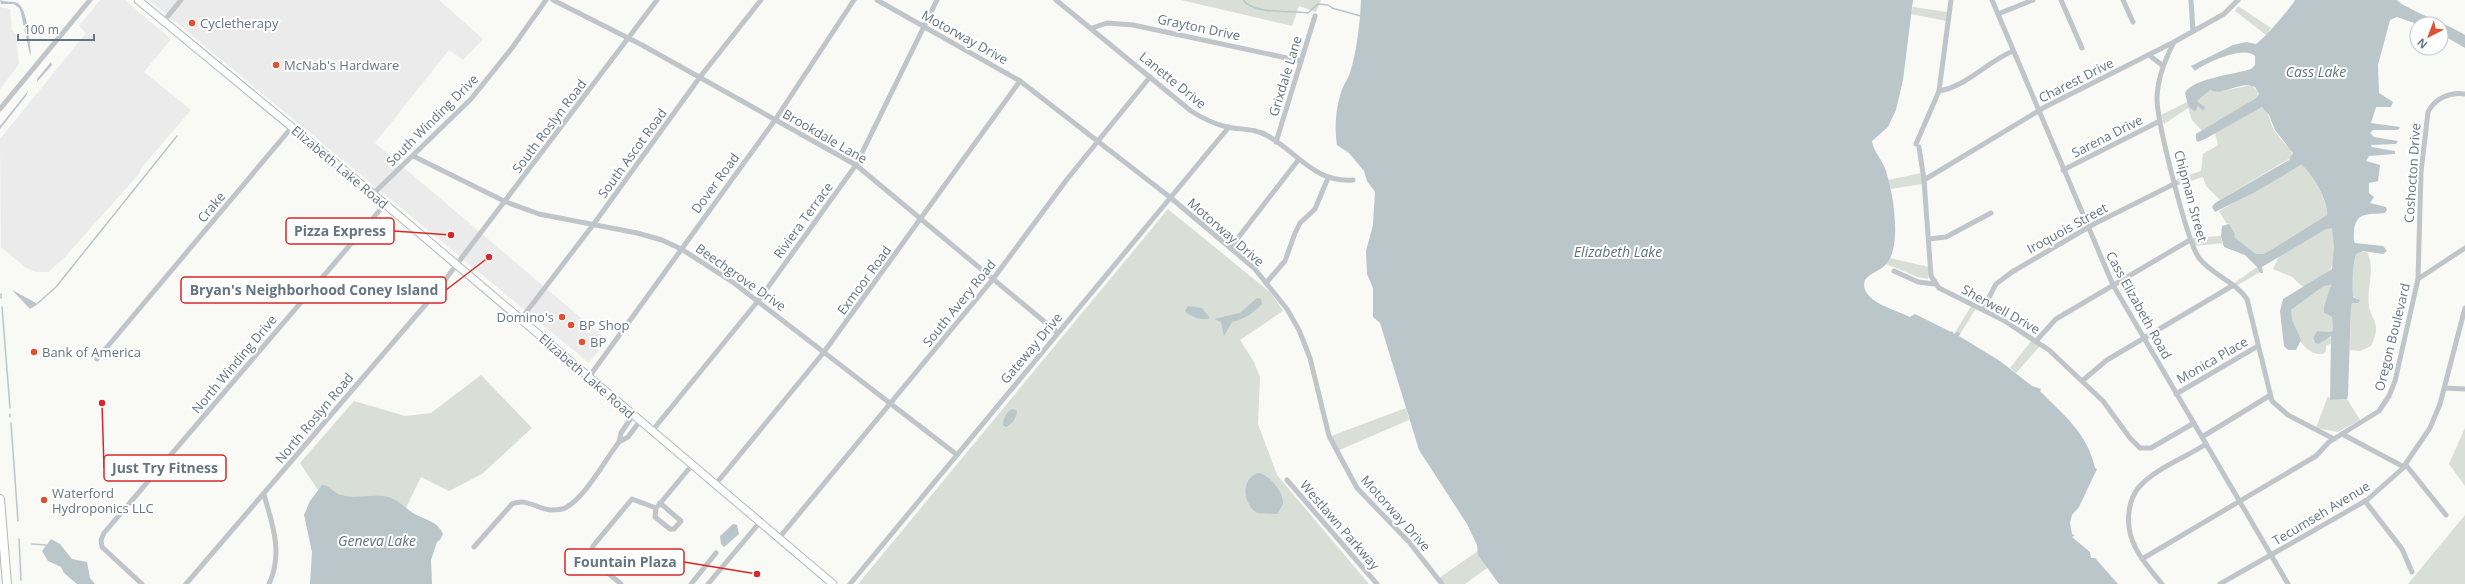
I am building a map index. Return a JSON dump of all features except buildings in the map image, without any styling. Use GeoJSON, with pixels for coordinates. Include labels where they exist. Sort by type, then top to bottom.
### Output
{"type":"FeatureCollection","features":[{"type":"Feature","properties":{"kind":"highway"},"geometry":{"type":"LineString","coordinates":[[0,499],[7,584]]}},
{"type":"Feature","properties":{"kind":"main road","name":"Elizabeth Lake Road"},"geometry":{"type":"LineString","coordinates":[[138,0],[385,204],[833,584]]}},
{"type":"Feature","properties":{"kind":"street"},"geometry":{"type":"LineString","coordinates":[[0,109],[90,0]]}},
{"type":"Feature","properties":{"kind":"street"},"geometry":{"type":"LineString","coordinates":[[164,21],[181,0]]}},
{"type":"Feature","properties":{"kind":"street","name":"South Winding Drive"},"geometry":{"type":"LineString","coordinates":[[373,194],[414,156],[471,98],[512,48],[546,0]]}},
{"type":"Feature","properties":{"kind":"street","name":"Brookdale Lane"},"geometry":{"type":"LineString","coordinates":[[553,0],[700,77],[856,165],[1058,333]]}},
{"type":"Feature","properties":{"kind":"street","name":"South Roslyn Road"},"geometry":{"type":"LineString","coordinates":[[457,265],[657,0]]}},
{"type":"Feature","properties":{"kind":"street","name":"South Ascot Road"},"geometry":{"type":"LineString","coordinates":[[521,319],[593,225],[700,77],[761,0]]}},
{"type":"Feature","properties":{"kind":"street","name":"Dover Road"},"geometry":{"type":"LineString","coordinates":[[589,377],[775,120],[854,0]]}},
{"type":"Feature","properties":{"kind":"street","name":"Motorway Drive"},"geometry":{"type":"LineString","coordinates":[[877,0],[1020,81],[1096,142],[1171,198],[1231,247],[1266,283],[1286,309],[1304,340],[1329,436],[1342,463],[1365,498],[1409,542],[1442,584]]}},
{"type":"Feature","properties":{"kind":"street","name":"Riviera Terrace"},"geometry":{"type":"LineString","coordinates":[[652,431],[758,301],[856,165],[936,0]]}},
{"type":"Feature","properties":{"kind":"street","name":"Lanette Drive"},"geometry":{"type":"LineString","coordinates":[[1056,0],[1092,28],[1190,111],[1204,119],[1229,127],[1254,130],[1276,142],[1328,178],[1353,180]]}},
{"type":"Feature","properties":{"kind":"street"},"geometry":{"type":"LineString","coordinates":[[1934,284],[1931,276],[1924,180],[1918,146],[1938,91],[1951,0]]}},
{"type":"Feature","properties":{"kind":"street","name":"Cass Elizabeth Road"},"geometry":{"type":"LineString","coordinates":[[1992,0],[2087,228],[2113,285],[2288,584]]}},
{"type":"Feature","properties":{"kind":"street"},"geometry":{"type":"LineString","coordinates":[[1998,14],[2032,0]]}},
{"type":"Feature","properties":{"kind":"street"},"geometry":{"type":"LineString","coordinates":[[2061,0],[2082,48]]}},
{"type":"Feature","properties":{"kind":"street"},"geometry":{"type":"LineString","coordinates":[[2123,0],[2133,22]]}},
{"type":"Feature","properties":{"kind":"street"},"geometry":{"type":"LineString","coordinates":[[2191,0],[2193,31]]}},
{"type":"Feature","properties":{"kind":"street","name":"Charest Drive"},"geometry":{"type":"LineString","coordinates":[[1924,180],[2038,112],[2174,42],[2224,14],[2232,8],[2238,0]]}},
{"type":"Feature","properties":{"kind":"street","name":"Grixdale Lane"},"geometry":{"type":"LineString","coordinates":[[1276,142],[1315,16]]}},
{"type":"Feature","properties":{"kind":"street","name":"Grayton Drive"},"geometry":{"type":"LineString","coordinates":[[1092,28],[1107,23],[1133,24],[1301,62]]}},
{"type":"Feature","properties":{"kind":"street","name":"Chipman Street"},"geometry":{"type":"LineString","coordinates":[[2174,42],[2162,65],[2157,98],[2160,121],[2190,240],[2197,254],[2205,265],[2247,299],[2270,396],[2288,416],[2334,439]]}},
{"type":"Feature","properties":{"kind":"street"},"geometry":{"type":"LineString","coordinates":[[1938,91],[1959,84],[1992,61],[2013,51]]}},
{"type":"Feature","properties":{"kind":"street"},"geometry":{"type":"LineString","coordinates":[[2149,55],[2162,65]]}},
{"type":"Feature","properties":{"kind":"street","name":"South Avery Road"},"geometry":{"type":"LineString","coordinates":[[779,538],[993,279],[1096,142],[1150,77]]}},
{"type":"Feature","properties":{"kind":"street","name":"Exmoor Road"},"geometry":{"type":"LineString","coordinates":[[715,485],[824,352],[1020,81]]}},
{"type":"Feature","properties":{"kind":"street","name":"Coshocton Drive"},"geometry":{"type":"LineString","coordinates":[[2418,279],[2421,172],[2428,112],[2431,106],[2444,97],[2465,94]]}},
{"type":"Feature","properties":{"kind":"street","name":"Sarena Drive"},"geometry":{"type":"LineString","coordinates":[[2063,170],[2160,121]]}},
{"type":"Feature","properties":{"kind":"street","name":"Crake"},"geometry":{"type":"LineString","coordinates":[[97,359],[292,127]]}},
{"type":"Feature","properties":{"kind":"street","name":"Gateway Drive"},"geometry":{"type":"LineString","coordinates":[[850,584],[956,454],[1229,127]]}},
{"type":"Feature","properties":{"kind":"street","name":"Beechgrove Drive"},"geometry":{"type":"LineString","coordinates":[[414,156],[506,202],[539,214],[637,233],[681,249],[708,265],[758,301],[956,454]]}},
{"type":"Feature","properties":{"kind":"street"},"geometry":{"type":"LineString","coordinates":[[1231,247],[1299,159]]}},
{"type":"Feature","properties":{"kind":"street"},"geometry":{"type":"LineString","coordinates":[[1266,283],[1285,261],[1298,228],[1315,209],[1328,178]]}},
{"type":"Feature","properties":{"kind":"street","name":"Iroquois Street"},"geometry":{"type":"LineString","coordinates":[[1983,308],[1993,288],[2001,280],[2087,228],[2176,183]]}},
{"type":"Feature","properties":{"kind":"street","name":"North Winding Drive"},"geometry":{"type":"LineString","coordinates":[[142,584],[106,553],[100,540],[104,533],[385,204]]}},
{"type":"Feature","properties":{"kind":"street"},"geometry":{"type":"LineString","coordinates":[[1929,240],[1946,237],[1991,213]]}},
{"type":"Feature","properties":{"kind":"street"},"geometry":{"type":"LineString","coordinates":[[2036,341],[2056,319],[2190,240]]}},
{"type":"Feature","properties":{"kind":"street","name":"Oregon Boulevard"},"geometry":{"type":"LineString","coordinates":[[2334,439],[2379,411],[2389,396],[2418,279],[2465,248]]}},
{"type":"Feature","properties":{"kind":"street","name":"North Roslyn Road"},"geometry":{"type":"LineString","coordinates":[[186,584],[264,495],[457,265]]}},
{"type":"Feature","properties":{"kind":"street","name":"Sherwell Drive"},"geometry":{"type":"LineString","coordinates":[[1894,271],[1918,282],[1934,284],[1939,288],[1983,308],[2036,341],[2082,381],[2110,409],[2130,438],[2140,448],[2151,448],[2194,423]]}},
{"type":"Feature","properties":{"kind":"street"},"geometry":{"type":"LineString","coordinates":[[2082,381],[2103,363],[2232,286]]}},
{"type":"Feature","properties":{"kind":"street","name":"Tecumseh Avenue"},"geometry":{"type":"LineString","coordinates":[[2220,584],[2365,501],[2393,479],[2405,466],[2430,428],[2445,388],[2465,308]]}},
{"type":"Feature","properties":{"kind":"street","name":"Monica Place"},"geometry":{"type":"LineString","coordinates":[[2176,394],[2258,346]]}},
{"type":"Feature","properties":{"kind":"street"},"geometry":{"type":"LineString","coordinates":[[2445,388],[2465,389]]}},
{"type":"Feature","properties":{"kind":"street"},"geometry":{"type":"LineString","coordinates":[[2202,437],[2270,396]]}},
{"type":"Feature","properties":{"kind":"street"},"geometry":{"type":"LineString","coordinates":[[474,547],[512,504],[520,501],[548,510],[563,510],[570,505],[585,489],[619,442],[621,432],[633,415]]}},
{"type":"Feature","properties":{"kind":"street"},"geometry":{"type":"LineString","coordinates":[[619,442],[628,437],[640,421]]}},
{"type":"Feature","properties":{"kind":"street"},"geometry":{"type":"LineString","coordinates":[[2342,434],[2405,466],[2446,515]]}},
{"type":"Feature","properties":{"kind":"street"},"geometry":{"type":"LineString","coordinates":[[2142,559],[2316,456],[2334,439]]}},
{"type":"Feature","properties":{"kind":"street"},"geometry":{"type":"LineString","coordinates":[[2162,584],[2142,559],[2128,530],[2130,506],[2133,495],[2149,479],[2206,444]]}},
{"type":"Feature","properties":{"kind":"street"},"geometry":{"type":"LineString","coordinates":[[660,503],[681,521],[674,529],[670,529],[655,516],[656,508],[660,503],[692,465]]}},
{"type":"Feature","properties":{"kind":"street","name":"Westlawn Parkway"},"geometry":{"type":"LineString","coordinates":[[1287,480],[1325,526],[1377,584]]}},
{"type":"Feature","properties":{"kind":"street"},"geometry":{"type":"LineString","coordinates":[[264,495],[278,548],[274,570],[269,584]]}},
{"type":"Feature","properties":{"kind":"street"},"geometry":{"type":"LineString","coordinates":[[621,584],[590,558],[593,546],[632,499],[656,508]]}},
{"type":"Feature","properties":{"kind":"street"},"geometry":{"type":"LineString","coordinates":[[2365,501],[2402,549],[2412,572]]}},
{"type":"Feature","properties":{"kind":"street"},"geometry":{"type":"LineString","coordinates":[[708,584],[760,522]]}},
{"type":"Feature","properties":{"kind":"street"},"geometry":{"type":"LineString","coordinates":[[691,584],[716,553]]}},
{"type":"Feature","properties":{"kind":"shaded area"},"geometry":{"type":"Polygon","coordinates":[[[100,0],[125,0],[171,39],[144,72],[191,110],[143,166],[138,175],[63,259],[48,272],[35,272],[25,267],[1,247],[0,139],[86,33],[79,26],[100,0]]]}},
{"type":"Feature","properties":{"kind":"shaded area"},"geometry":{"type":"Polygon","coordinates":[[[149,0],[439,0],[483,39],[463,60],[449,50],[375,143],[607,340],[589,363],[149,0]]]}},
{"type":"Feature","properties":{"kind":"shaded area"},"geometry":{"type":"Polygon","coordinates":[[[1181,0],[1321,0],[1316,12],[1299,6],[1292,26],[1181,0]]]}},
{"type":"Feature","properties":{"kind":"shaded area"},"geometry":{"type":"Polygon","coordinates":[[[2238,6],[2271,28],[2266,35],[2235,11],[2238,6]]]}},
{"type":"Feature","properties":{"kind":"shaded area"},"geometry":{"type":"Polygon","coordinates":[[[0,7],[10,9],[12,30],[16,35],[19,64],[0,89],[0,7]]]}},
{"type":"Feature","properties":{"kind":"shaded area"},"geometry":{"type":"Polygon","coordinates":[[[1913,7],[1947,12],[1946,21],[1911,14],[1913,7]]]}},
{"type":"Feature","properties":{"kind":"shaded area"},"geometry":{"type":"Polygon","coordinates":[[[2252,85],[2258,92],[2257,97],[2209,128],[2202,131],[2192,120],[2188,108],[2164,124],[2161,115],[2187,102],[2188,106],[2195,112],[2198,106],[2203,111],[2203,105],[2197,101],[2210,90],[2222,91],[2252,85]]]}},
{"type":"Feature","properties":{"kind":"shaded area"},"geometry":{"type":"Polygon","coordinates":[[[2262,107],[2267,112],[2274,130],[2284,143],[2291,149],[2292,157],[2220,200],[2206,186],[2203,177],[2178,185],[2177,179],[2201,171],[2203,154],[2218,145],[2215,133],[2262,107]]]}},
{"type":"Feature","properties":{"kind":"shaded area"},"geometry":{"type":"Polygon","coordinates":[[[2301,165],[2310,174],[2322,195],[2327,209],[2327,215],[2264,254],[2256,254],[2233,237],[2229,224],[2226,223],[2219,211],[2301,165]]]}},
{"type":"Feature","properties":{"kind":"shaded area"},"geometry":{"type":"Polygon","coordinates":[[[1921,173],[1922,184],[1891,189],[1888,180],[1921,173]]]}},
{"type":"Feature","properties":{"kind":"shaded area"},"geometry":{"type":"Polygon","coordinates":[[[1168,209],[1271,293],[1283,311],[1240,340],[1254,362],[1260,377],[1258,424],[1277,475],[1369,584],[858,584],[1168,209]]]}},
{"type":"Feature","properties":{"kind":"shaded area"},"geometry":{"type":"Polygon","coordinates":[[[2329,227],[2333,229],[2334,259],[2329,271],[2315,282],[2304,288],[2292,277],[2273,269],[2279,256],[2329,227]]]}},
{"type":"Feature","properties":{"kind":"shaded area"},"geometry":{"type":"Polygon","coordinates":[[[2221,236],[2222,243],[2195,246],[2192,238],[2221,236]]]}},
{"type":"Feature","properties":{"kind":"shaded area"},"geometry":{"type":"Polygon","coordinates":[[[2361,251],[2367,252],[2370,259],[2371,272],[2368,300],[2375,322],[2376,331],[2371,346],[2360,351],[2350,350],[2351,306],[2352,303],[2356,303],[2360,300],[2353,296],[2351,278],[2356,254],[2361,251]]]}},
{"type":"Feature","properties":{"kind":"shaded area"},"geometry":{"type":"Polygon","coordinates":[[[1890,258],[1929,267],[1928,279],[1918,277],[1886,264],[1890,258]]]}},
{"type":"Feature","properties":{"kind":"shaded area"},"geometry":{"type":"Polygon","coordinates":[[[2257,267],[2260,272],[2236,286],[2233,284],[2257,267]]]}},
{"type":"Feature","properties":{"kind":"shaded area"},"geometry":{"type":"Polygon","coordinates":[[[2330,284],[2331,290],[2325,314],[2332,317],[2333,330],[2331,332],[2317,331],[2313,340],[2315,343],[2321,343],[2330,335],[2331,343],[2326,346],[2326,351],[2323,354],[2316,353],[2309,350],[2299,339],[2292,324],[2291,310],[2324,286],[2330,284]]]}},
{"type":"Feature","properties":{"kind":"shaded area"},"geometry":{"type":"Polygon","coordinates":[[[1972,305],[1976,308],[1959,336],[1954,334],[1972,305]]]}},
{"type":"Feature","properties":{"kind":"shaded area"},"geometry":{"type":"Polygon","coordinates":[[[2032,340],[2040,346],[2016,373],[2010,368],[2032,340]]]}},
{"type":"Feature","properties":{"kind":"shaded area"},"geometry":{"type":"Polygon","coordinates":[[[481,375],[532,428],[482,474],[449,491],[421,477],[402,516],[334,514],[300,463],[354,401],[405,416],[431,413],[481,375]]]}},
{"type":"Feature","properties":{"kind":"shaded area"},"geometry":{"type":"Polygon","coordinates":[[[2328,396],[2331,400],[2347,399],[2360,420],[2338,432],[2316,428],[2328,396]]]}},
{"type":"Feature","properties":{"kind":"shaded area"},"geometry":{"type":"Polygon","coordinates":[[[1406,408],[1409,420],[1337,451],[1331,436],[1406,408]]]}},
{"type":"Feature","properties":{"kind":"shaded area"},"geometry":{"type":"Polygon","coordinates":[[[2465,428],[2465,486],[2449,464],[2465,428]]]}},
{"type":"Feature","properties":{"kind":"shaded area"},"geometry":{"type":"Polygon","coordinates":[[[2465,515],[2465,584],[2408,584],[2465,515]]]}},
{"type":"Feature","properties":{"kind":"shaded area"},"geometry":{"type":"Polygon","coordinates":[[[1478,551],[1487,568],[1465,584],[1444,584],[1439,578],[1478,551]]]}},
{"type":"Feature","properties":{"kind":"water"},"geometry":{"type":"Polygon","coordinates":[[[0,0],[17,3],[22,7],[28,27],[30,55],[20,9],[14,4],[1,4],[0,0]]]}},
{"type":"Feature","properties":{"kind":"water","name":"Elizabeth Lake"},"geometry":{"type":"Polygon","coordinates":[[[1361,0],[1913,0],[1903,80],[1896,110],[1888,127],[1872,141],[1886,171],[1891,192],[1895,218],[1894,244],[1892,254],[1887,263],[1882,268],[1867,277],[1864,287],[1867,294],[1888,308],[1910,317],[1915,314],[1951,332],[1952,331],[1954,334],[1957,332],[1960,333],[1959,336],[2000,361],[2032,386],[2041,389],[2040,391],[2074,425],[2086,444],[2095,468],[2097,469],[2079,507],[2072,515],[2070,523],[2072,534],[2075,535],[2072,537],[2090,552],[2091,558],[2095,558],[2118,584],[1499,584],[1478,555],[1477,545],[1467,524],[1419,450],[1380,323],[1373,317],[1373,288],[1367,274],[1366,251],[1373,225],[1375,192],[1367,181],[1364,171],[1349,153],[1337,145],[1336,131],[1336,116],[1339,101],[1355,55],[1361,0]]]}},
{"type":"Feature","properties":{"kind":"water","name":"Cass Lake"},"geometry":{"type":"Polygon","coordinates":[[[2295,0],[2397,0],[2408,8],[2426,16],[2409,16],[2409,21],[2397,17],[2390,20],[2378,65],[2379,93],[2393,102],[2391,107],[2376,107],[2371,123],[2400,127],[2398,130],[2373,130],[2370,133],[2374,137],[2398,141],[2396,144],[2371,145],[2372,147],[2395,151],[2395,154],[2369,156],[2366,161],[2380,165],[2378,181],[2369,183],[2369,193],[2374,197],[2370,203],[2386,207],[2387,210],[2385,213],[2369,214],[2360,217],[2355,225],[2354,240],[2355,243],[2383,246],[2387,251],[2383,254],[2363,251],[2356,254],[2352,286],[2353,297],[2360,300],[2358,303],[2352,303],[2351,306],[2347,399],[2330,400],[2331,336],[2319,344],[2315,343],[2313,338],[2317,331],[2331,332],[2333,330],[2332,317],[2324,313],[2324,307],[2331,285],[2324,286],[2291,310],[2292,320],[2301,340],[2296,350],[2288,350],[2284,346],[2280,311],[2283,299],[2332,269],[2334,247],[2332,228],[2326,229],[2262,267],[2263,273],[2260,273],[2257,267],[2245,255],[2224,247],[2221,236],[2222,226],[2229,224],[2235,234],[2234,237],[2256,254],[2264,254],[2327,215],[2327,209],[2318,187],[2310,174],[2301,165],[2255,192],[2215,212],[2212,207],[2215,203],[2289,160],[2293,153],[2275,130],[2269,115],[2262,107],[2205,139],[2198,142],[2196,140],[2196,134],[2256,98],[2259,94],[2255,87],[2244,85],[2221,91],[2210,90],[2197,101],[2205,107],[2203,111],[2198,106],[2195,112],[2188,106],[2185,93],[2189,88],[2196,84],[2251,69],[2255,65],[2255,56],[2250,53],[2225,56],[2195,71],[2191,66],[2233,45],[2246,42],[2256,44],[2288,10],[2295,0]]]}},
{"type":"Feature","properties":{"kind":"water","name":"Cass Lake"},"geometry":{"type":"Polygon","coordinates":[[[2449,27],[2465,35],[2465,48],[2449,39],[2449,27]]]}},
{"type":"Feature","properties":{"kind":"water"},"geometry":{"type":"Polygon","coordinates":[[[51,62],[52,65],[37,82],[37,79],[51,62]]]}},
{"type":"Feature","properties":{"kind":"water"},"geometry":{"type":"Polygon","coordinates":[[[28,91],[26,96],[0,129],[0,126],[28,91]]]}},
{"type":"Feature","properties":{"kind":"water"},"geometry":{"type":"Polygon","coordinates":[[[12,290],[38,304],[30,309],[12,290]]]}},
{"type":"Feature","properties":{"kind":"water"},"geometry":{"type":"Polygon","coordinates":[[[1257,298],[1261,299],[1262,304],[1248,316],[1232,322],[1224,336],[1221,322],[1214,319],[1240,313],[1257,298]]]}},
{"type":"Feature","properties":{"kind":"water"},"geometry":{"type":"Polygon","coordinates":[[[1188,306],[1202,308],[1210,318],[1200,319],[1190,315],[1185,311],[1188,306]]]}},
{"type":"Feature","properties":{"kind":"water"},"geometry":{"type":"Polygon","coordinates":[[[1013,409],[1017,411],[1015,419],[1006,427],[1003,425],[1004,420],[1007,413],[1013,409]]]}},
{"type":"Feature","properties":{"kind":"water"},"geometry":{"type":"Polygon","coordinates":[[[1258,473],[1271,480],[1281,494],[1283,504],[1277,514],[1257,513],[1252,509],[1246,498],[1246,486],[1248,481],[1252,476],[1258,473]]]}},
{"type":"Feature","properties":{"kind":"water","name":"Geneva Lake"},"geometry":{"type":"Polygon","coordinates":[[[322,485],[327,486],[338,494],[346,496],[386,496],[398,502],[413,513],[434,523],[443,534],[437,542],[431,560],[432,584],[310,584],[312,552],[304,515],[310,501],[322,485]]]}},
{"type":"Feature","properties":{"kind":"water"},"geometry":{"type":"Polygon","coordinates":[[[733,524],[737,525],[739,534],[724,547],[721,544],[720,536],[733,524]]]}},
{"type":"Feature","properties":{"kind":"water"},"geometry":{"type":"Polygon","coordinates":[[[51,539],[60,544],[72,559],[87,562],[90,578],[95,584],[77,584],[64,573],[61,567],[48,561],[42,551],[51,539]]]}},
{"type":"Feature","properties":{"kind":"waterway"},"geometry":{"type":"LineString","coordinates":[[1243,0],[1249,5],[1264,10],[1308,13],[1318,4],[1328,5],[1332,8],[1361,16]]}},
{"type":"Feature","properties":{"kind":"waterway"},"geometry":{"type":"LineString","coordinates":[[38,303],[56,287],[177,136]]}},
{"type":"Feature","properties":{"kind":"waterway"},"geometry":{"type":"LineString","coordinates":[[2,307],[10,408]]}},
{"type":"Feature","properties":{"kind":"waterway"},"geometry":{"type":"LineString","coordinates":[[11,423],[18,521]]}},
{"type":"Feature","properties":{"kind":"waterway"},"geometry":{"type":"LineString","coordinates":[[19,539],[21,580]]}},
{"type":"Feature","properties":{"kind":"waterway"},"geometry":{"type":"LineString","coordinates":[[32,544],[46,545]]}},
{"type":"Feature","properties":{"kind":"place","name":"Cycletherapy"},"geometry":{"type":"Point","coordinates":[192,23]}},
{"type":"Feature","properties":{"kind":"place","name":"McNab's Hardware"},"geometry":{"type":"Point","coordinates":[276,65]}},
{"type":"Feature","properties":{"kind":"place","name":"Pizza Express"},"geometry":{"type":"Point","coordinates":[451,235]}},
{"type":"Feature","properties":{"kind":"place","name":"Bryan's Neighborhood Coney Island"},"geometry":{"type":"Point","coordinates":[489,257]}},
{"type":"Feature","properties":{"kind":"place","name":"Domino's"},"geometry":{"type":"Point","coordinates":[562,317]}},
{"type":"Feature","properties":{"kind":"place","name":"BP Shop"},"geometry":{"type":"Point","coordinates":[571,325]}},
{"type":"Feature","properties":{"kind":"place","name":"BP"},"geometry":{"type":"Point","coordinates":[582,342]}},
{"type":"Feature","properties":{"kind":"place","name":"Bank of America"},"geometry":{"type":"Point","coordinates":[34,352]}},
{"type":"Feature","properties":{"kind":"place","name":"Just Try Fitness"},"geometry":{"type":"Point","coordinates":[102,403]}},
{"type":"Feature","properties":{"kind":"place","name":"Waterford Hydroponics LLC"},"geometry":{"type":"Point","coordinates":[44,500]}},
{"type":"Feature","properties":{"kind":"place","name":"Fountain Plaza"},"geometry":{"type":"Point","coordinates":[757,574]}}]}
